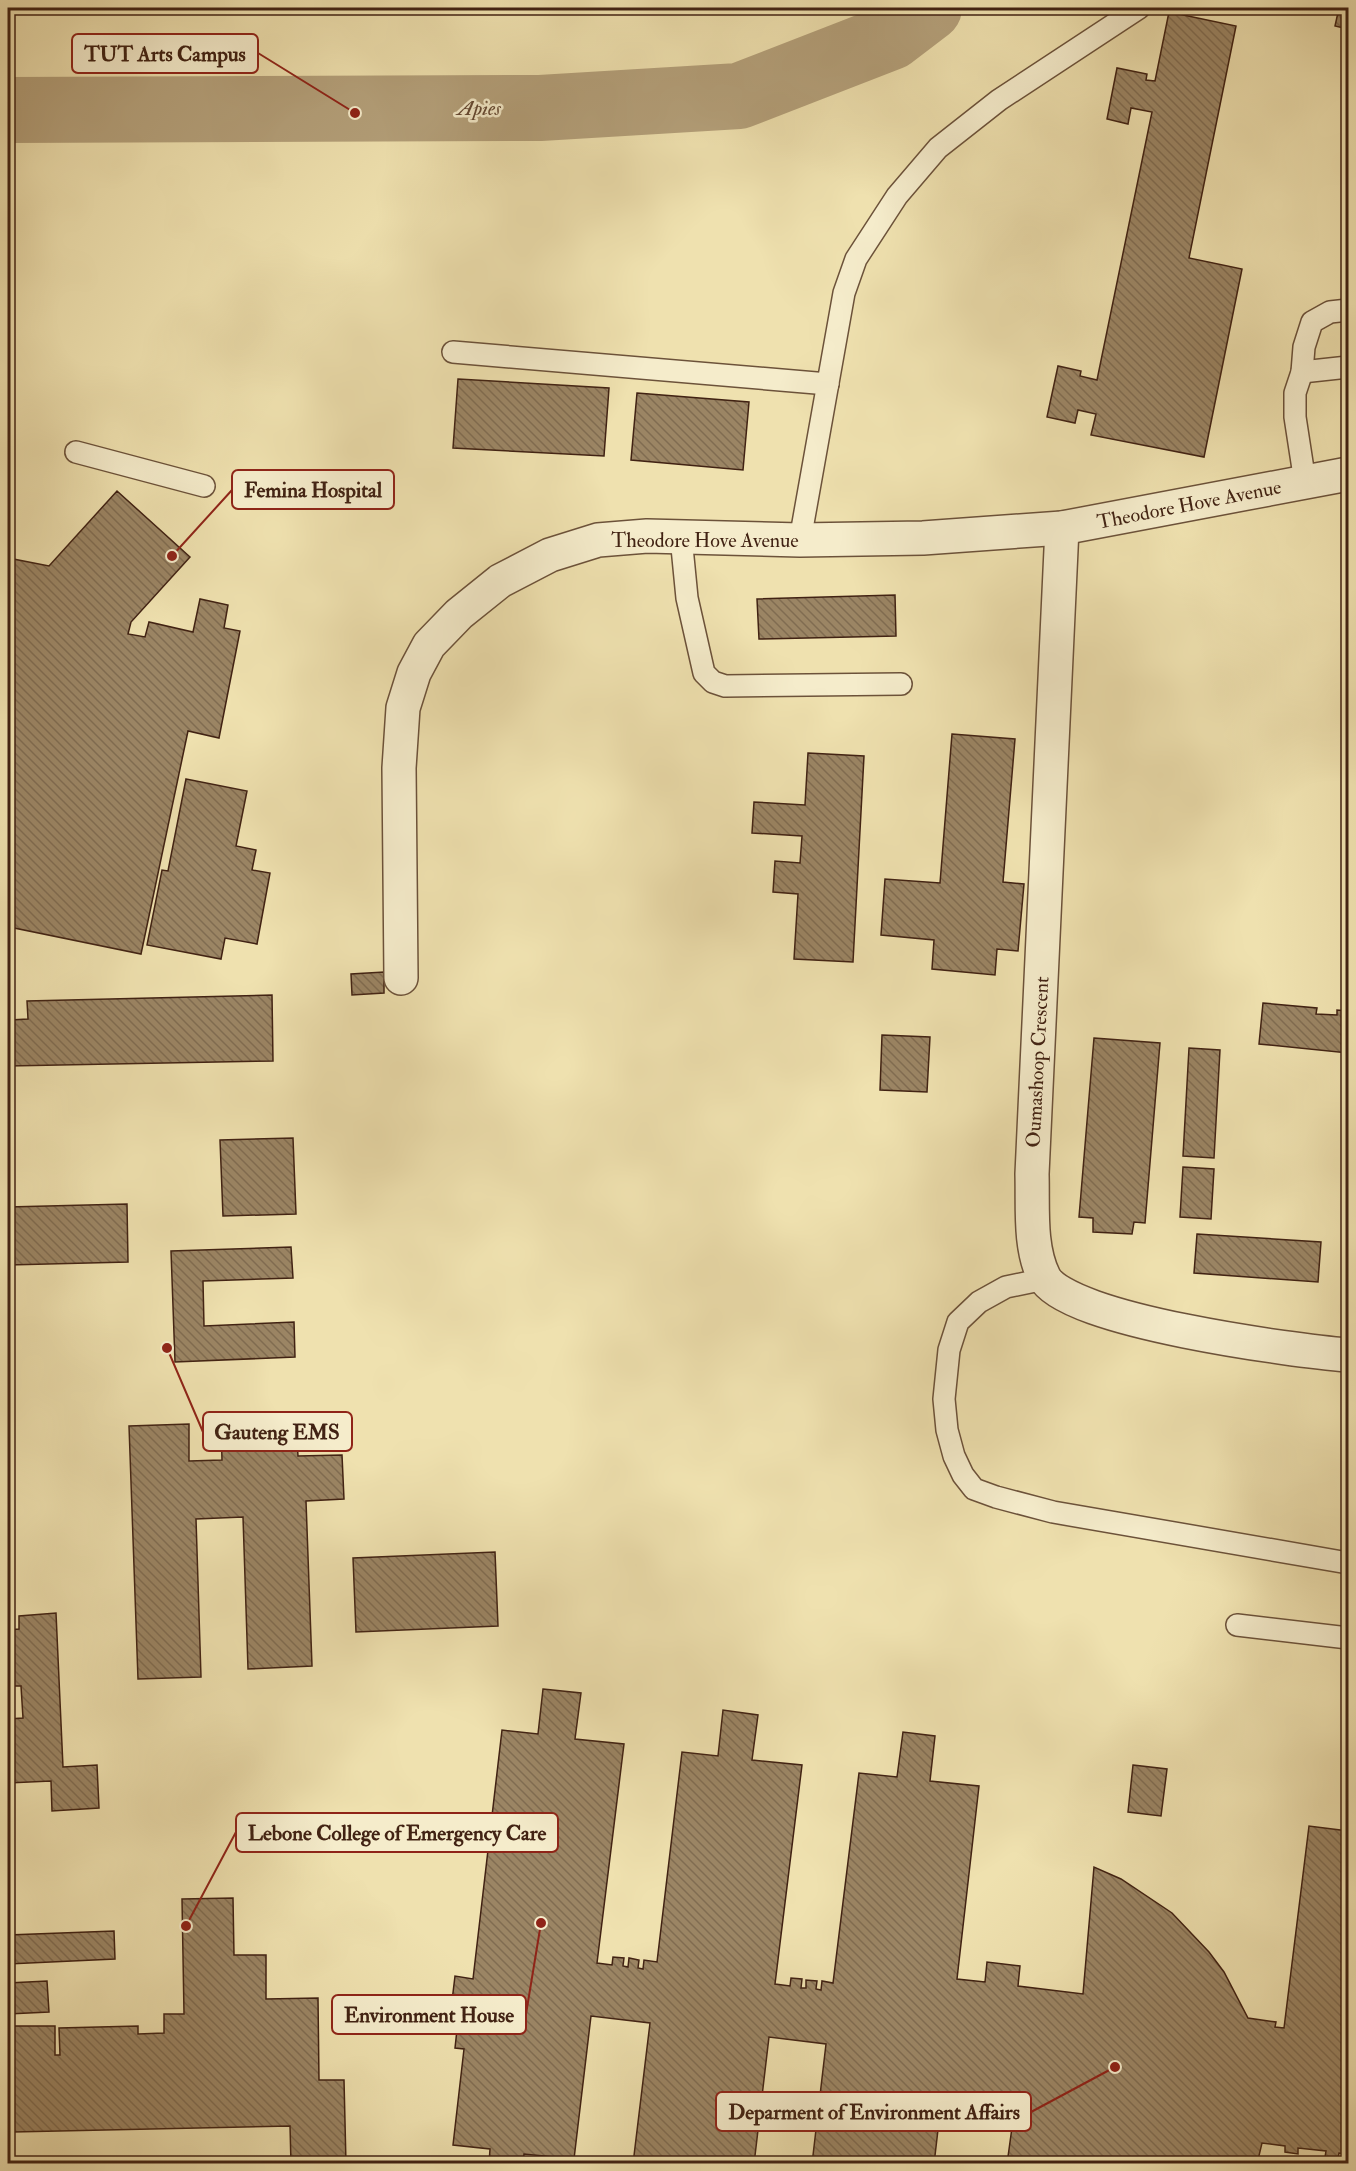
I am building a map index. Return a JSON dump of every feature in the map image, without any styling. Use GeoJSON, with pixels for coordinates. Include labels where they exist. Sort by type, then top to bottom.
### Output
{"type":"FeatureCollection","features":[{"type":"Feature","properties":{"kind":"street","name":"Theodore Hove Avenue"},"geometry":{"type":"LineString","coordinates":[[401,978],[399,768],[403,708],[414,674],[429,645],[459,614],[500,581],[550,555],[598,540],[647,536],[800,540],[923,538],[1062,528],[1348,474]]}},
{"type":"Feature","properties":{"kind":"street","name":"Oumashoop Crescent"},"geometry":{"type":"LineString","coordinates":[[1045,1279],[1038,1258],[1033,1229],[1032,1174],[1062,528]]}},
{"type":"Feature","properties":{"kind":"street"},"geometry":{"type":"LineString","coordinates":[[1045,1279],[1064,1296],[1094,1308],[1178,1330],[1252,1343],[1348,1355]]}},
{"type":"Feature","properties":{"kind":"lane"},"geometry":{"type":"LineString","coordinates":[[800,540],[844,293],[856,259],[897,196],[938,148],[999,100],[1139,8]]}},
{"type":"Feature","properties":{"kind":"lane"},"geometry":{"type":"LineString","coordinates":[[1305,482],[1295,405],[1295,393],[1302,372],[1304,346],[1312,322],[1330,312],[1348,310]]}},
{"type":"Feature","properties":{"kind":"lane"},"geometry":{"type":"LineString","coordinates":[[453,352],[828,384]]}},
{"type":"Feature","properties":{"kind":"lane"},"geometry":{"type":"LineString","coordinates":[[1302,372],[1348,367]]}},
{"type":"Feature","properties":{"kind":"lane"},"geometry":{"type":"LineString","coordinates":[[76,452],[204,486]]}},
{"type":"Feature","properties":{"kind":"lane"},"geometry":{"type":"LineString","coordinates":[[681,537],[687,598],[704,673],[713,682],[725,686],[901,684]]}},
{"type":"Feature","properties":{"kind":"lane"},"geometry":{"type":"LineString","coordinates":[[1045,1279],[1006,1287],[979,1302],[958,1322],[949,1350],[944,1399],[947,1430],[954,1456],[963,1475],[975,1489],[1053,1512],[1348,1563]]}},
{"type":"Feature","properties":{"kind":"lane"},"geometry":{"type":"LineString","coordinates":[[1237,1625],[1348,1638]]}},
{"type":"Feature","properties":{"kind":"building"},"geometry":{"type":"Polygon","coordinates":[[[1339,8],[1348,8],[1348,29],[1335,26],[1339,8]]]}},
{"type":"Feature","properties":{"kind":"building"},"geometry":{"type":"Polygon","coordinates":[[[1169,12],[1236,26],[1189,258],[1242,269],[1204,457],[1091,435],[1096,414],[1078,410],[1075,423],[1047,417],[1058,366],[1081,371],[1080,376],[1097,380],[1152,112],[1131,108],[1128,124],[1107,119],[1117,68],[1147,74],[1146,80],[1155,81],[1169,12]]]}},
{"type":"Feature","properties":{"kind":"building"},"geometry":{"type":"Polygon","coordinates":[[[458,379],[609,388],[604,456],[453,448],[458,379]]]}},
{"type":"Feature","properties":{"kind":"building"},"geometry":{"type":"Polygon","coordinates":[[[637,393],[749,402],[743,470],[631,460],[637,393]]]}},
{"type":"Feature","properties":{"kind":"building"},"geometry":{"type":"Polygon","coordinates":[[[117,491],[190,557],[131,622],[128,634],[145,637],[149,622],[193,632],[200,599],[228,605],[224,628],[240,631],[219,738],[188,731],[141,954],[9,927],[8,934],[8,558],[49,566],[117,491]]]}},
{"type":"Feature","properties":{"kind":"building"},"geometry":{"type":"Polygon","coordinates":[[[895,595],[896,636],[759,639],[757,599],[895,595]]]}},
{"type":"Feature","properties":{"kind":"building"},"geometry":{"type":"Polygon","coordinates":[[[952,734],[1015,739],[1003,882],[1024,884],[1018,951],[997,949],[995,975],[932,969],[934,940],[881,935],[885,879],[940,883],[952,734]]]}},
{"type":"Feature","properties":{"kind":"building"},"geometry":{"type":"Polygon","coordinates":[[[808,753],[864,756],[853,962],[794,959],[798,894],[773,892],[775,861],[800,863],[802,836],[752,833],[754,802],[805,805],[808,753]]]}},
{"type":"Feature","properties":{"kind":"building"},"geometry":{"type":"Polygon","coordinates":[[[186,779],[247,791],[236,846],[256,850],[252,870],[270,873],[257,944],[225,938],[221,959],[147,945],[162,870],[168,871],[186,779]]]}},
{"type":"Feature","properties":{"kind":"building"},"geometry":{"type":"Polygon","coordinates":[[[384,972],[384,993],[352,995],[351,974],[384,972]]]}},
{"type":"Feature","properties":{"kind":"building"},"geometry":{"type":"Polygon","coordinates":[[[272,995],[273,1061],[8,1066],[10,1020],[28,1019],[27,1001],[272,995]]]}},
{"type":"Feature","properties":{"kind":"building"},"geometry":{"type":"Polygon","coordinates":[[[1263,1003],[1317,1008],[1316,1014],[1337,1015],[1337,1010],[1348,1011],[1348,1053],[1259,1044],[1263,1003]]]}},
{"type":"Feature","properties":{"kind":"building"},"geometry":{"type":"Polygon","coordinates":[[[882,1035],[930,1037],[927,1092],[880,1090],[882,1035]]]}},
{"type":"Feature","properties":{"kind":"building"},"geometry":{"type":"Polygon","coordinates":[[[1094,1038],[1160,1043],[1145,1223],[1134,1222],[1132,1234],[1093,1232],[1093,1218],[1079,1217],[1094,1038]]]}},
{"type":"Feature","properties":{"kind":"building"},"geometry":{"type":"Polygon","coordinates":[[[1189,1048],[1220,1050],[1214,1158],[1183,1156],[1189,1048]]]}},
{"type":"Feature","properties":{"kind":"building"},"geometry":{"type":"Polygon","coordinates":[[[293,1138],[296,1214],[223,1216],[220,1140],[293,1138]]]}},
{"type":"Feature","properties":{"kind":"building"},"geometry":{"type":"Polygon","coordinates":[[[1183,1167],[1214,1169],[1211,1219],[1180,1217],[1183,1167]]]}},
{"type":"Feature","properties":{"kind":"building"},"geometry":{"type":"Polygon","coordinates":[[[127,1204],[128,1262],[8,1265],[8,1207],[127,1204]]]}},
{"type":"Feature","properties":{"kind":"building"},"geometry":{"type":"Polygon","coordinates":[[[1197,1234],[1321,1242],[1318,1282],[1194,1273],[1197,1234]]]}},
{"type":"Feature","properties":{"kind":"building"},"geometry":{"type":"Polygon","coordinates":[[[291,1247],[293,1278],[203,1281],[204,1326],[294,1322],[295,1357],[175,1362],[171,1251],[291,1247]]]}},
{"type":"Feature","properties":{"kind":"building"},"geometry":{"type":"Polygon","coordinates":[[[189,1424],[189,1461],[222,1460],[221,1426],[296,1424],[298,1456],[342,1455],[344,1499],[306,1501],[312,1666],[248,1669],[243,1517],[196,1519],[201,1677],[138,1679],[129,1426],[189,1424]]]}},
{"type":"Feature","properties":{"kind":"building"},"geometry":{"type":"Polygon","coordinates":[[[495,1552],[498,1626],[356,1632],[353,1558],[495,1552]]]}},
{"type":"Feature","properties":{"kind":"building"},"geometry":{"type":"Polygon","coordinates":[[[56,1613],[63,1767],[97,1765],[99,1808],[52,1811],[51,1781],[8,1783],[8,1719],[23,1718],[21,1686],[8,1686],[8,1630],[19,1629],[19,1616],[56,1613]]]}},
{"type":"Feature","properties":{"kind":"building"},"geometry":{"type":"Polygon","coordinates":[[[543,1689],[581,1693],[575,1739],[624,1744],[597,1963],[612,1965],[613,1957],[624,1958],[623,1966],[628,1967],[629,1958],[639,1960],[638,1968],[643,1969],[644,1960],[657,1962],[682,1752],[718,1756],[723,1710],[758,1715],[752,1760],[802,1765],[775,1984],[790,1986],[791,1978],[802,1979],[801,1988],[806,1988],[806,1980],[817,1981],[816,1989],[821,1990],[822,1981],[833,1983],[859,1773],[897,1777],[903,1732],[935,1736],[930,1781],[979,1786],[957,1979],[985,1982],[987,1962],[1020,1966],[1018,1986],[1083,1994],[1094,1867],[1121,1879],[1172,1913],[1209,1952],[1224,1972],[1248,2018],[1276,2022],[1275,2027],[1284,2028],[1309,1826],[1348,1831],[1348,2154],[1339,2153],[1338,2158],[1325,2157],[1326,2151],[1298,2148],[1298,2154],[1285,2152],[1285,2146],[1262,2143],[1257,2164],[1007,2164],[1014,2113],[941,2104],[934,2164],[812,2164],[826,2044],[769,2037],[754,2164],[633,2164],[650,2023],[591,2016],[574,2159],[524,2154],[523,2164],[489,2164],[490,2149],[453,2145],[464,2049],[455,2048],[460,2002],[452,2001],[455,1976],[473,1979],[502,1730],[538,1734],[543,1689]]]}},
{"type":"Feature","properties":{"kind":"building"},"geometry":{"type":"Polygon","coordinates":[[[1133,1765],[1167,1769],[1161,1816],[1128,1812],[1133,1765]]]}},
{"type":"Feature","properties":{"kind":"building"},"geometry":{"type":"Polygon","coordinates":[[[233,1898],[234,1955],[266,1955],[266,1999],[318,1998],[319,2080],[344,2080],[346,2164],[291,2164],[290,2126],[13,2132],[11,2026],[55,2026],[55,2055],[60,2055],[59,2028],[138,2026],[138,2034],[164,2033],[164,2014],[184,2014],[182,1899],[233,1898]]]}},
{"type":"Feature","properties":{"kind":"building"},"geometry":{"type":"Polygon","coordinates":[[[114,1931],[115,1959],[8,1964],[8,1935],[114,1931]]]}},
{"type":"Feature","properties":{"kind":"building"},"geometry":{"type":"Polygon","coordinates":[[[47,1981],[49,2012],[8,2014],[8,1983],[47,1981]]]}},
{"type":"Feature","properties":{"kind":"waterway","name":"Apies"},"geometry":{"type":"LineString","coordinates":[[8,110],[540,108],[739,96],[891,37],[929,8]]}},
{"type":"Feature","properties":{"kind":"place","name":"TUT Arts Campus"},"geometry":{"type":"Point","coordinates":[355,113]}},
{"type":"Feature","properties":{"kind":"place","name":"Femina Hospital"},"geometry":{"type":"Point","coordinates":[172,556]}},
{"type":"Feature","properties":{"kind":"place","name":"Gauteng EMS"},"geometry":{"type":"Point","coordinates":[167,1348]}},
{"type":"Feature","properties":{"kind":"place","name":"Environment House"},"geometry":{"type":"Point","coordinates":[541,1923]}},
{"type":"Feature","properties":{"kind":"place","name":"Lebone College of Emergency Care"},"geometry":{"type":"Point","coordinates":[186,1926]}},
{"type":"Feature","properties":{"kind":"place","name":"Deparment of Environment Affairs"},"geometry":{"type":"Point","coordinates":[1115,2067]}}]}
